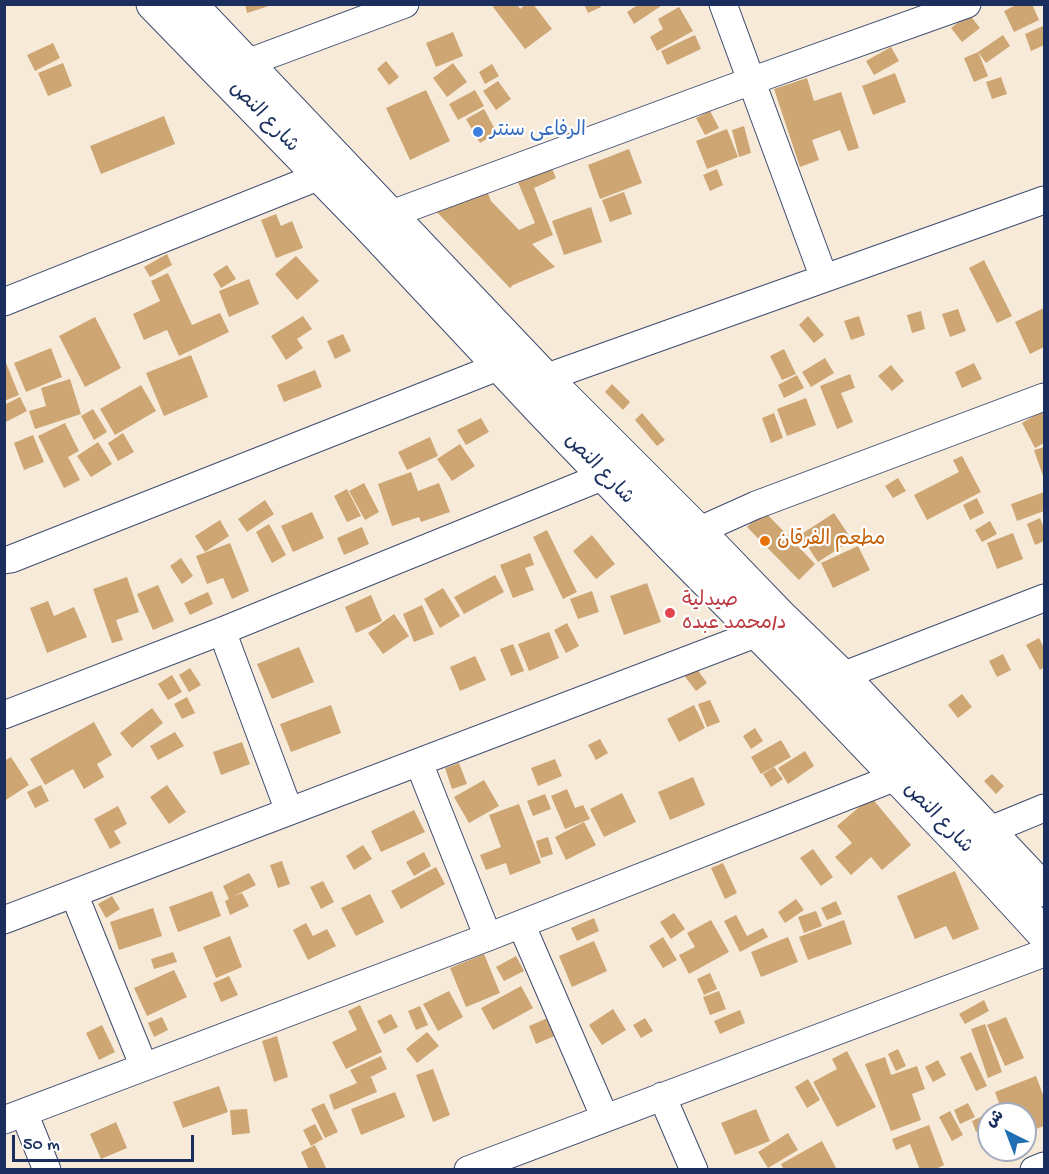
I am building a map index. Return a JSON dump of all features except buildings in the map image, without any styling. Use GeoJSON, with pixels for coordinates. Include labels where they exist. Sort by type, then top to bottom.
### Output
{"type":"FeatureCollection","features":[{"type":"Feature","properties":{"kind":"main road","name":"شارع النص"},"geometry":{"type":"LineString","coordinates":[[153,4],[331,170],[389,215],[545,378],[842,676],[1044,890]]}},
{"type":"Feature","properties":{"kind":"main road","name":"شارع النص"},"geometry":{"type":"LineString","coordinates":[[190,4],[247,63],[331,170],[368,225],[604,476],[812,688],[1044,934]]}},
{"type":"Feature","properties":{"kind":"street"},"geometry":{"type":"LineString","coordinates":[[247,63],[405,4]]}},
{"type":"Feature","properties":{"kind":"street"},"geometry":{"type":"LineString","coordinates":[[723,4],[825,278]]}},
{"type":"Feature","properties":{"kind":"street"},"geometry":{"type":"LineString","coordinates":[[389,215],[967,4]]}},
{"type":"Feature","properties":{"kind":"street"},"geometry":{"type":"LineString","coordinates":[[4,302],[331,170]]}},
{"type":"Feature","properties":{"kind":"street"},"geometry":{"type":"LineString","coordinates":[[545,378],[1044,200]]}},
{"type":"Feature","properties":{"kind":"street"},"geometry":{"type":"LineString","coordinates":[[4,560],[11,560],[500,366]]}},
{"type":"Feature","properties":{"kind":"street"},"geometry":{"type":"LineString","coordinates":[[698,531],[756,505],[1044,397]]}},
{"type":"Feature","properties":{"kind":"street"},"geometry":{"type":"LineString","coordinates":[[4,715],[222,631],[604,476]]}},
{"type":"Feature","properties":{"kind":"street"},"geometry":{"type":"LineString","coordinates":[[842,676],[1044,598]]}},
{"type":"Feature","properties":{"kind":"street"},"geometry":{"type":"LineString","coordinates":[[222,631],[289,811]]}},
{"type":"Feature","properties":{"kind":"street"},"geometry":{"type":"LineString","coordinates":[[4,920],[758,633]]}},
{"type":"Feature","properties":{"kind":"street"},"geometry":{"type":"LineString","coordinates":[[419,763],[488,937]]}},
{"type":"Feature","properties":{"kind":"street"},"geometry":{"type":"LineString","coordinates":[[47,1170],[14,1116],[488,937],[896,777]]}},
{"type":"Feature","properties":{"kind":"street"},"geometry":{"type":"LineString","coordinates":[[988,831],[1044,808]]}},
{"type":"Feature","properties":{"kind":"street"},"geometry":{"type":"LineString","coordinates":[[74,894],[144,1067]]}},
{"type":"Feature","properties":{"kind":"street"},"geometry":{"type":"LineString","coordinates":[[521,924],[605,1118]]}},
{"type":"Feature","properties":{"kind":"street"},"geometry":{"type":"LineString","coordinates":[[468,1170],[1044,953]]}},
{"type":"Feature","properties":{"kind":"street"},"geometry":{"type":"LineString","coordinates":[[662,1096],[694,1170]]}},
{"type":"Feature","properties":{"kind":"street"},"geometry":{"type":"LineString","coordinates":[[1034,1170],[1044,1166]]}},
{"type":"Feature","properties":{"kind":"place","name":"الرفاعى سنتر"},"geometry":{"type":"Point","coordinates":[478,132]}},
{"type":"Feature","properties":{"kind":"place","name":"مطعم الفرقان"},"geometry":{"type":"Point","coordinates":[765,541]}},
{"type":"Feature","properties":{"kind":"place","name":"صيدلية د/محمد عبده"},"geometry":{"type":"Point","coordinates":[670,613]}}]}
